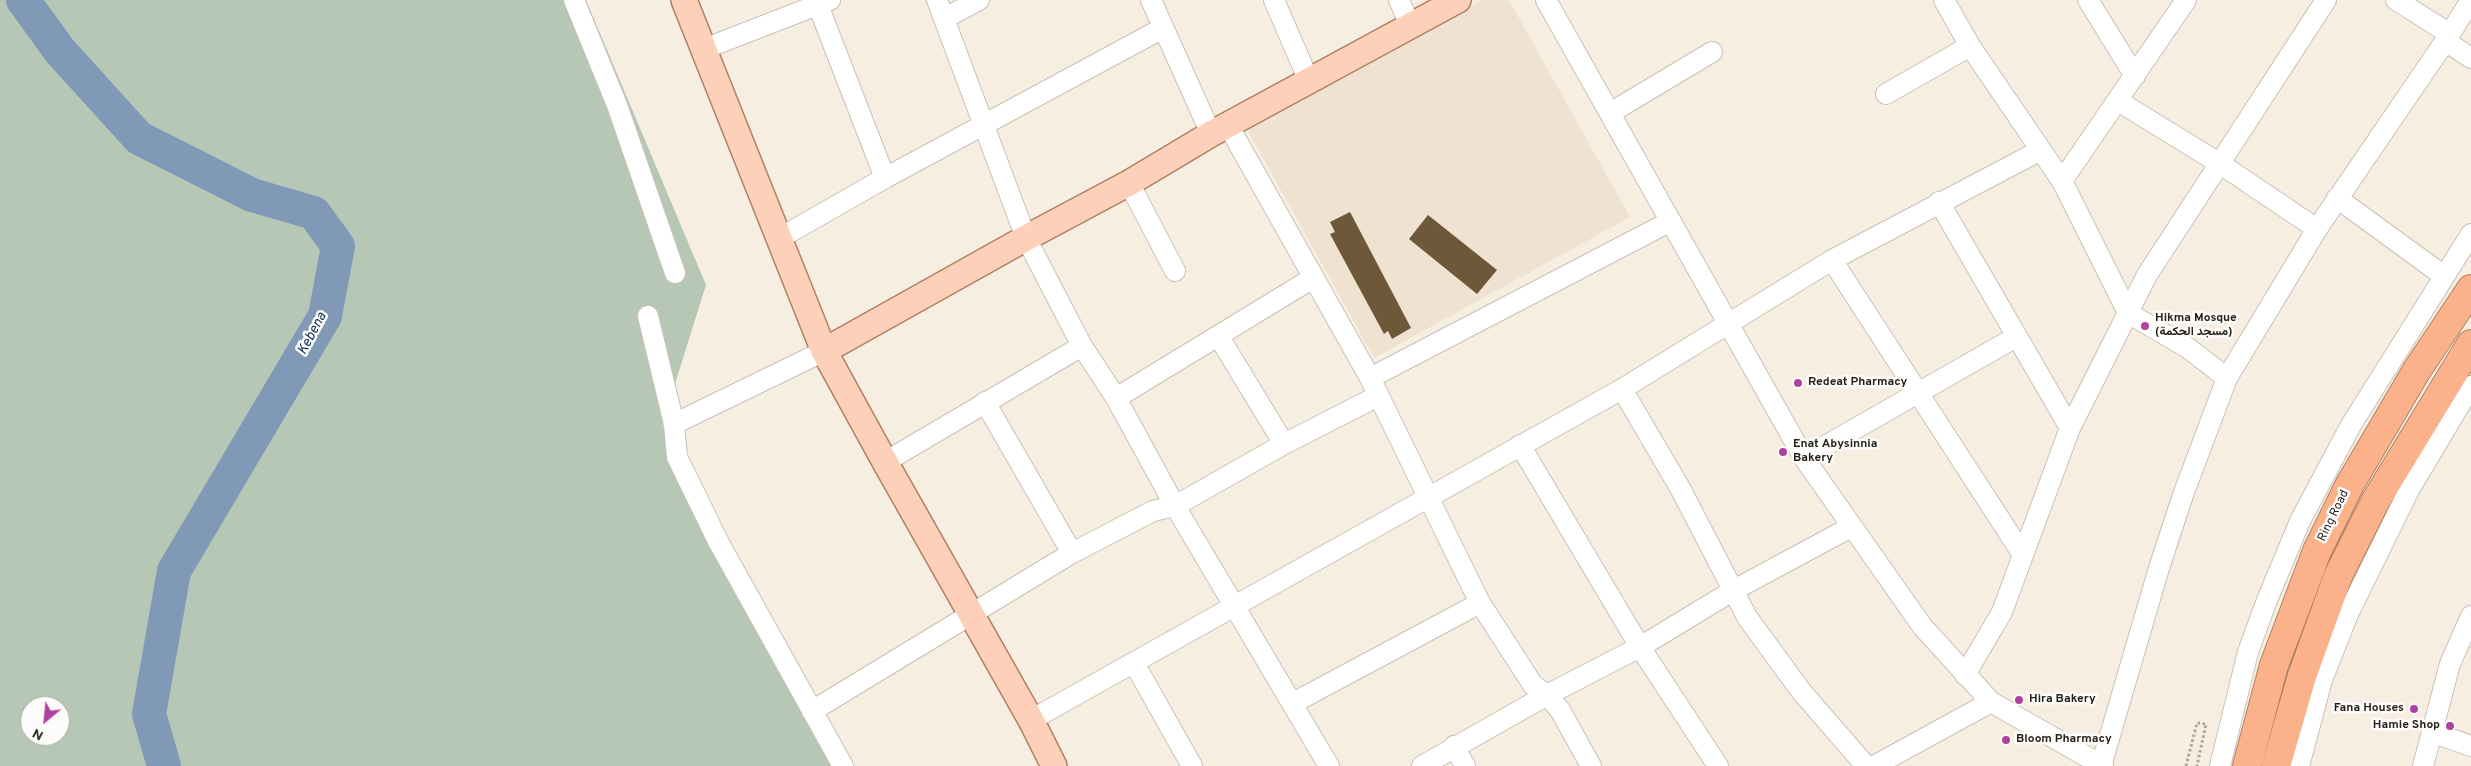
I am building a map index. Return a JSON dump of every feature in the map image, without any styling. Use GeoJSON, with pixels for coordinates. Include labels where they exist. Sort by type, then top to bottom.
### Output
{"type":"FeatureCollection","features":[{"type":"Feature","properties":{"kind":"highway","name":"Ring Road"},"geometry":{"type":"LineString","coordinates":[[2247,766],[2274,665],[2317,551],[2350,484],[2407,386],[2471,289]]}},
{"type":"Feature","properties":{"kind":"highway"},"geometry":{"type":"LineString","coordinates":[[2276,766],[2302,676],[2338,576],[2376,500],[2471,344]]}},
{"type":"Feature","properties":{"kind":"main road"},"geometry":{"type":"LineString","coordinates":[[684,0],[824,351],[972,613],[1054,766]]}},
{"type":"Feature","properties":{"kind":"main road"},"geometry":{"type":"LineString","coordinates":[[824,351],[1026,238],[1129,184],[1220,129],[1458,0]]}},
{"type":"Feature","properties":{"kind":"street"},"geometry":{"type":"LineString","coordinates":[[574,0],[617,105],[675,274]]}},
{"type":"Feature","properties":{"kind":"street"},"geometry":{"type":"LineString","coordinates":[[979,0],[941,9],[1026,238],[1082,346],[1116,398],[1175,506],[1329,766]]}},
{"type":"Feature","properties":{"kind":"street"},"geometry":{"type":"LineString","coordinates":[[1151,0],[1163,28],[1220,129],[1313,278],[1370,378],[1480,602],[1533,685],[1547,695],[1560,710],[1591,766]]}},
{"type":"Feature","properties":{"kind":"street"},"geometry":{"type":"LineString","coordinates":[[1274,0],[1309,81]]}},
{"type":"Feature","properties":{"kind":"street"},"geometry":{"type":"LineString","coordinates":[[1398,0],[1410,25]]}},
{"type":"Feature","properties":{"kind":"street"},"geometry":{"type":"LineString","coordinates":[[1546,0],[1804,458],[1922,626],[1991,702],[2102,766],[2182,495],[2227,378],[2317,229],[2447,38],[2470,0]]}},
{"type":"Feature","properties":{"kind":"street"},"geometry":{"type":"LineString","coordinates":[[1944,0],[1970,46],[2062,181],[2128,313],[2188,348],[2227,378]]}},
{"type":"Feature","properties":{"kind":"street"},"geometry":{"type":"LineString","coordinates":[[2088,0],[2135,76]]}},
{"type":"Feature","properties":{"kind":"street"},"geometry":{"type":"LineString","coordinates":[[2062,181],[2186,0]]}},
{"type":"Feature","properties":{"kind":"street"},"geometry":{"type":"LineString","coordinates":[[1965,675],[2002,612],[2070,428],[2147,275],[2326,0]]}},
{"type":"Feature","properties":{"kind":"street"},"geometry":{"type":"LineString","coordinates":[[2396,0],[2471,58]]}},
{"type":"Feature","properties":{"kind":"street"},"geometry":{"type":"LineString","coordinates":[[704,49],[821,1],[885,178]]}},
{"type":"Feature","properties":{"kind":"street"},"geometry":{"type":"LineString","coordinates":[[778,239],[983,124],[1163,28]]}},
{"type":"Feature","properties":{"kind":"street"},"geometry":{"type":"LineString","coordinates":[[1886,94],[1970,46]]}},
{"type":"Feature","properties":{"kind":"street"},"geometry":{"type":"LineString","coordinates":[[1610,113],[1712,52]]}},
{"type":"Feature","properties":{"kind":"street"},"geometry":{"type":"LineString","coordinates":[[2118,101],[2219,163],[2317,229]]}},
{"type":"Feature","properties":{"kind":"street"},"geometry":{"type":"LineString","coordinates":[[1031,720],[1622,389],[1832,260],[2041,150]]}},
{"type":"Feature","properties":{"kind":"street"},"geometry":{"type":"LineString","coordinates":[[1129,184],[1175,272]]}},
{"type":"Feature","properties":{"kind":"street"},"geometry":{"type":"LineString","coordinates":[[2337,198],[2444,276]]}},
{"type":"Feature","properties":{"kind":"street"},"geometry":{"type":"LineString","coordinates":[[1939,202],[2070,428]]}},
{"type":"Feature","properties":{"kind":"street"},"geometry":{"type":"LineString","coordinates":[[1370,378],[1671,221]]}},
{"type":"Feature","properties":{"kind":"street"},"geometry":{"type":"LineString","coordinates":[[2220,766],[2248,652],[2267,600],[2300,521],[2350,425],[2471,234]]}},
{"type":"Feature","properties":{"kind":"street"},"geometry":{"type":"LineString","coordinates":[[1832,260],[2023,555]]}},
{"type":"Feature","properties":{"kind":"street"},"geometry":{"type":"LineString","coordinates":[[1116,398],[1313,278]]}},
{"type":"Feature","properties":{"kind":"street"},"geometry":{"type":"LineString","coordinates":[[648,316],[674,424],[677,457],[719,543],[843,766]]}},
{"type":"Feature","properties":{"kind":"street"},"geometry":{"type":"LineString","coordinates":[[1219,337],[1284,444]]}},
{"type":"Feature","properties":{"kind":"street"},"geometry":{"type":"LineString","coordinates":[[1804,458],[1918,395],[2016,337]]}},
{"type":"Feature","properties":{"kind":"street"},"geometry":{"type":"LineString","coordinates":[[885,462],[1082,346]]}},
{"type":"Feature","properties":{"kind":"street"},"geometry":{"type":"LineString","coordinates":[[674,424],[824,351]]}},
{"type":"Feature","properties":{"kind":"street"},"geometry":{"type":"LineString","coordinates":[[2299,766],[2322,680],[2348,614],[2410,488],[2471,386]]}},
{"type":"Feature","properties":{"kind":"street"},"geometry":{"type":"LineString","coordinates":[[1622,389],[1680,488],[1747,617],[1801,691],[1866,766]]}},
{"type":"Feature","properties":{"kind":"street"},"geometry":{"type":"LineString","coordinates":[[812,711],[1072,553],[1153,511],[1175,506],[1284,444],[1378,396]]}},
{"type":"Feature","properties":{"kind":"street"},"geometry":{"type":"LineString","coordinates":[[985,402],[1072,553]]}},
{"type":"Feature","properties":{"kind":"street"},"geometry":{"type":"LineString","coordinates":[[1520,445],[1640,647],[1718,766]]}},
{"type":"Feature","properties":{"kind":"street"},"geometry":{"type":"LineString","coordinates":[[1422,766],[1454,746],[1547,695],[1640,647],[1734,590],[1851,527]]}},
{"type":"Feature","properties":{"kind":"street"},"geometry":{"type":"LineString","coordinates":[[1293,703],[1480,602]]}},
{"type":"Feature","properties":{"kind":"street"},"geometry":{"type":"LineString","coordinates":[[2423,766],[2450,664],[2471,616]]}},
{"type":"Feature","properties":{"kind":"street"},"geometry":{"type":"LineString","coordinates":[[1134,663],[1192,766]]}},
{"type":"Feature","properties":{"kind":"street"},"geometry":{"type":"LineString","coordinates":[[1874,766],[1991,702]]}},
{"type":"Feature","properties":{"kind":"street"},"geometry":{"type":"LineString","coordinates":[[2432,732],[2471,746]]}},
{"type":"Feature","properties":{"kind":"street"},"geometry":{"type":"LineString","coordinates":[[1454,746],[1465,766]]}},
{"type":"Feature","properties":{"kind":"path"},"geometry":{"type":"LineString","coordinates":[[2186,766],[2197,723],[2206,724],[2196,766]]}},
{"type":"Feature","properties":{"kind":"shaded area"},"geometry":{"type":"Polygon","coordinates":[[[1482,0],[1509,0],[1630,217],[1374,358],[1247,129],[1482,0]]]}},
{"type":"Feature","properties":{"kind":"green space"},"geometry":{"type":"Polygon","coordinates":[[[0,0],[586,0],[706,285],[662,425],[850,766],[0,766],[0,0]]]}},
{"type":"Feature","properties":{"kind":"building"},"geometry":{"type":"Polygon","coordinates":[[[1350,212],[1411,328],[1392,339],[1388,331],[1384,334],[1330,234],[1335,232],[1330,222],[1350,212]]]}},
{"type":"Feature","properties":{"kind":"building"},"geometry":{"type":"Polygon","coordinates":[[[1428,215],[1497,270],[1477,294],[1409,239],[1428,215]]]}},
{"type":"Feature","properties":{"kind":"waterway","name":"Kebena"},"geometry":{"type":"LineString","coordinates":[[23,0],[60,51],[139,138],[252,195],[314,213],[338,246],[325,316],[174,571],[149,714],[164,766]]}},
{"type":"Feature","properties":{"kind":"place","name":"Hikma Mosque (مسجد الحكمة)"},"geometry":{"type":"Point","coordinates":[2145,326]}},
{"type":"Feature","properties":{"kind":"place","name":"Redeat Pharmacy"},"geometry":{"type":"Point","coordinates":[1798,383]}},
{"type":"Feature","properties":{"kind":"place","name":"Enat Abysinnia Bakery"},"geometry":{"type":"Point","coordinates":[1783,452]}},
{"type":"Feature","properties":{"kind":"place","name":"Hira Bakery"},"geometry":{"type":"Point","coordinates":[2019,700]}},
{"type":"Feature","properties":{"kind":"place","name":"Fana Houses"},"geometry":{"type":"Point","coordinates":[2414,709]}},
{"type":"Feature","properties":{"kind":"place","name":"Hamie Shop"},"geometry":{"type":"Point","coordinates":[2450,726]}},
{"type":"Feature","properties":{"kind":"place","name":"Bloom Pharmacy"},"geometry":{"type":"Point","coordinates":[2006,740]}}]}
